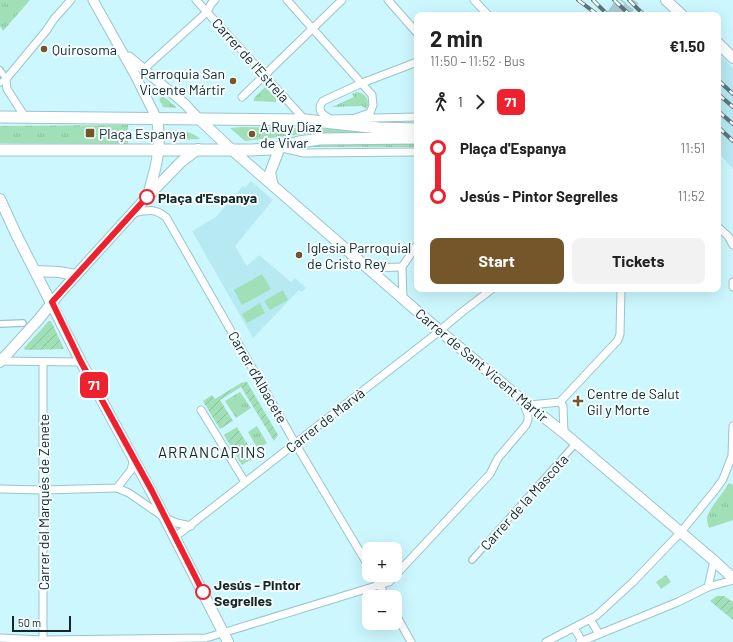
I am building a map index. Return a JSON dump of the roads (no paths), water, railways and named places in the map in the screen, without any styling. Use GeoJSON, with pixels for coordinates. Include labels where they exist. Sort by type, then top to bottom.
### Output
{"type":"FeatureCollection","features":[{"type":"Feature","properties":{"kind":"main road"},"geometry":{"type":"LineString","coordinates":[[666,0],[679,12]]}},
{"type":"Feature","properties":{"kind":"main road"},"geometry":{"type":"LineString","coordinates":[[674,0],[686,12]]}},
{"type":"Feature","properties":{"kind":"main road"},"geometry":{"type":"LineString","coordinates":[[721,46],[733,58]]}},
{"type":"Feature","properties":{"kind":"main road"},"geometry":{"type":"LineString","coordinates":[[721,52],[733,64]]}},
{"type":"Feature","properties":{"kind":"main road"},"geometry":{"type":"LineString","coordinates":[[0,116],[305,120],[380,128],[414,129]]}},
{"type":"Feature","properties":{"kind":"main road"},"geometry":{"type":"LineString","coordinates":[[147,197],[156,167],[159,150],[159,130],[157,119]]}},
{"type":"Feature","properties":{"kind":"main road"},"geometry":{"type":"LineString","coordinates":[[199,119],[232,150]]}},
{"type":"Feature","properties":{"kind":"main road"},"geometry":{"type":"LineString","coordinates":[[0,150],[256,150],[320,139],[414,138]]}},
{"type":"Feature","properties":{"kind":"main road"},"geometry":{"type":"LineString","coordinates":[[273,186],[270,173],[280,147]]}},
{"type":"Feature","properties":{"kind":"main road"},"geometry":{"type":"LineString","coordinates":[[0,362],[147,197],[181,162],[198,149]]}},
{"type":"Feature","properties":{"kind":"main road","name":"Carrer de Sant Vicent Màrtir"},"geometry":{"type":"LineString","coordinates":[[232,150],[440,331],[681,532],[714,561],[732,580]]}},
{"type":"Feature","properties":{"kind":"main road"},"geometry":{"type":"LineString","coordinates":[[0,199],[81,362],[134,458],[228,642]]}},
{"type":"Feature","properties":{"kind":"main road"},"geometry":{"type":"LineString","coordinates":[[35,271],[59,272],[76,275]]}},
{"type":"Feature","properties":{"kind":"street"},"geometry":{"type":"LineString","coordinates":[[3,81],[71,0]]}},
{"type":"Feature","properties":{"kind":"street"},"geometry":{"type":"LineString","coordinates":[[93,0],[122,51],[139,72],[185,104],[199,119]]}},
{"type":"Feature","properties":{"kind":"street","name":"Carrer de l'Estrela"},"geometry":{"type":"LineString","coordinates":[[196,0],[305,120]]}},
{"type":"Feature","properties":{"kind":"street"},"geometry":{"type":"LineString","coordinates":[[139,72],[207,12],[215,0]]}},
{"type":"Feature","properties":{"kind":"street"},"geometry":{"type":"LineString","coordinates":[[288,0],[372,95],[372,109],[370,113],[355,118]]}},
{"type":"Feature","properties":{"kind":"street"},"geometry":{"type":"LineString","coordinates":[[242,97],[342,0]]}},
{"type":"Feature","properties":{"kind":"street"},"geometry":{"type":"LineString","coordinates":[[388,0],[414,30]]}},
{"type":"Feature","properties":{"kind":"street"},"geometry":{"type":"LineString","coordinates":[[474,0],[485,12]]}},
{"type":"Feature","properties":{"kind":"street"},"geometry":{"type":"LineString","coordinates":[[330,119],[323,115],[319,110],[319,106],[323,102],[362,83],[414,63]]}},
{"type":"Feature","properties":{"kind":"street"},"geometry":{"type":"LineString","coordinates":[[0,70],[7,89],[25,117]]}},
{"type":"Feature","properties":{"kind":"street"},"geometry":{"type":"LineString","coordinates":[[139,72],[157,119]]}},
{"type":"Feature","properties":{"kind":"street"},"geometry":{"type":"LineString","coordinates":[[318,121],[388,116],[414,117]]}},
{"type":"Feature","properties":{"kind":"street"},"geometry":{"type":"LineString","coordinates":[[280,147],[304,153],[414,152]]}},
{"type":"Feature","properties":{"kind":"street","name":"Carrer d'Albacete"},"geometry":{"type":"LineString","coordinates":[[133,213],[151,210],[160,212],[166,217],[362,555]]}},
{"type":"Feature","properties":{"kind":"street"},"geometry":{"type":"LineString","coordinates":[[721,230],[728,236],[733,245]]}},
{"type":"Feature","properties":{"kind":"street"},"geometry":{"type":"LineString","coordinates":[[403,298],[402,267],[414,249]]}},
{"type":"Feature","properties":{"kind":"street"},"geometry":{"type":"LineString","coordinates":[[368,268],[402,267]]}},
{"type":"Feature","properties":{"kind":"street"},"geometry":{"type":"LineString","coordinates":[[733,282],[733,287]]}},
{"type":"Feature","properties":{"kind":"street","name":"Carrer de Marvà"},"geometry":{"type":"LineString","coordinates":[[175,537],[488,292]]}},
{"type":"Feature","properties":{"kind":"street"},"geometry":{"type":"LineString","coordinates":[[0,638],[43,641],[206,638],[389,582],[490,474],[498,458],[526,425],[528,415],[526,403],[560,402],[618,340],[620,334],[621,292]]}},
{"type":"Feature","properties":{"kind":"street"},"geometry":{"type":"LineString","coordinates":[[0,324],[23,323]]}},
{"type":"Feature","properties":{"kind":"street"},"geometry":{"type":"LineString","coordinates":[[0,362],[81,362]]}},
{"type":"Feature","properties":{"kind":"street","name":"Carrer del Marqués de Zenete"},"geometry":{"type":"LineString","coordinates":[[43,362],[43,641]]}},
{"type":"Feature","properties":{"kind":"street"},"geometry":{"type":"LineString","coordinates":[[560,402],[563,406],[564,433]]}},
{"type":"Feature","properties":{"kind":"street"},"geometry":{"type":"LineString","coordinates":[[201,410],[245,482]]}},
{"type":"Feature","properties":{"kind":"street"},"geometry":{"type":"LineString","coordinates":[[546,642],[597,615],[633,582],[681,532],[723,479],[732,456],[733,426]]}},
{"type":"Feature","properties":{"kind":"street","name":"Carrer de la Mascota"},"geometry":{"type":"LineString","coordinates":[[472,560],[576,443]]}},
{"type":"Feature","properties":{"kind":"street"},"geometry":{"type":"LineString","coordinates":[[117,488],[131,470],[134,458]]}},
{"type":"Feature","properties":{"kind":"street"},"geometry":{"type":"LineString","coordinates":[[0,489],[43,490],[117,488],[129,493],[165,518],[177,523],[191,526]]}},
{"type":"Feature","properties":{"kind":"street"},"geometry":{"type":"LineString","coordinates":[[708,587],[714,561]]}},
{"type":"Feature","properties":{"kind":"street"},"geometry":{"type":"LineString","coordinates":[[574,628],[581,642],[678,602],[708,587],[732,580]]}},
{"type":"Feature","properties":{"kind":"street"},"geometry":{"type":"LineString","coordinates":[[378,582],[382,590]]}},
{"type":"Feature","properties":{"kind":"street"},"geometry":{"type":"LineString","coordinates":[[590,619],[598,634]]}},
{"type":"Feature","properties":{"kind":"street"},"geometry":{"type":"LineString","coordinates":[[402,626],[411,642]]}},
{"type":"Feature","properties":{"kind":"street"},"geometry":{"type":"LineString","coordinates":[[160,642],[168,638]]}},
{"type":"Feature","properties":{"kind":"tunnel"},"geometry":{"type":"LineString","coordinates":[[614,12],[622,0]]}},
{"type":"Feature","properties":{"kind":"tunnel"},"geometry":{"type":"LineString","coordinates":[[625,12],[634,0]]}},
{"type":"Feature","properties":{"kind":"railway"},"geometry":{"type":"LineString","coordinates":[[578,0],[594,12]]}},
{"type":"Feature","properties":{"kind":"railway"},"geometry":{"type":"LineString","coordinates":[[593,0],[605,12]]}},
{"type":"Feature","properties":{"kind":"railway"},"geometry":{"type":"LineString","coordinates":[[614,0],[627,12]]}},
{"type":"Feature","properties":{"kind":"railway"},"geometry":{"type":"LineString","coordinates":[[629,0],[641,12]]}},
{"type":"Feature","properties":{"kind":"railway"},"geometry":{"type":"LineString","coordinates":[[721,83],[733,94]]}},
{"type":"Feature","properties":{"kind":"railway"},"geometry":{"type":"LineString","coordinates":[[721,97],[733,107]]}},
{"type":"Feature","properties":{"kind":"railway"},"geometry":{"type":"LineString","coordinates":[[721,114],[733,124]]}},
{"type":"Feature","properties":{"kind":"railway"},"geometry":{"type":"LineString","coordinates":[[721,130],[733,141]]}},
{"type":"Feature","properties":{"kind":"place","name":"Quirosoma"},"geometry":{"type":"Point","coordinates":[44,49]}},
{"type":"Feature","properties":{"kind":"place","name":"Parroquia San Vicente Mártir"},"geometry":{"type":"Point","coordinates":[233,81]}},
{"type":"Feature","properties":{"kind":"place","name":"Plaça Espanya"},"geometry":{"type":"Point","coordinates":[90,133]}},
{"type":"Feature","properties":{"kind":"place","name":"A Ruy Díaz de Vivar"},"geometry":{"type":"Point","coordinates":[252,134]}},
{"type":"Feature","properties":{"kind":"place","name":"Plaça d'Espanya"},"geometry":{"type":"Point","coordinates":[147,197]}},
{"type":"Feature","properties":{"kind":"place","name":"Iglesia Parroquial de Cristo Rey"},"geometry":{"type":"Point","coordinates":[299,255]}},
{"type":"Feature","properties":{"kind":"place","name":"Centre de Salut Gil y Morte"},"geometry":{"type":"Point","coordinates":[578,401]}},
{"type":"Feature","properties":{"kind":"place","name":"Jesús - Pintor Segrelles"},"geometry":{"type":"Point","coordinates":[203,592]}},
{"type":"Feature","properties":{"kind":"district","name":"ARRANCAPINS"},"geometry":{"type":"Point","coordinates":[212,452]}}]}
